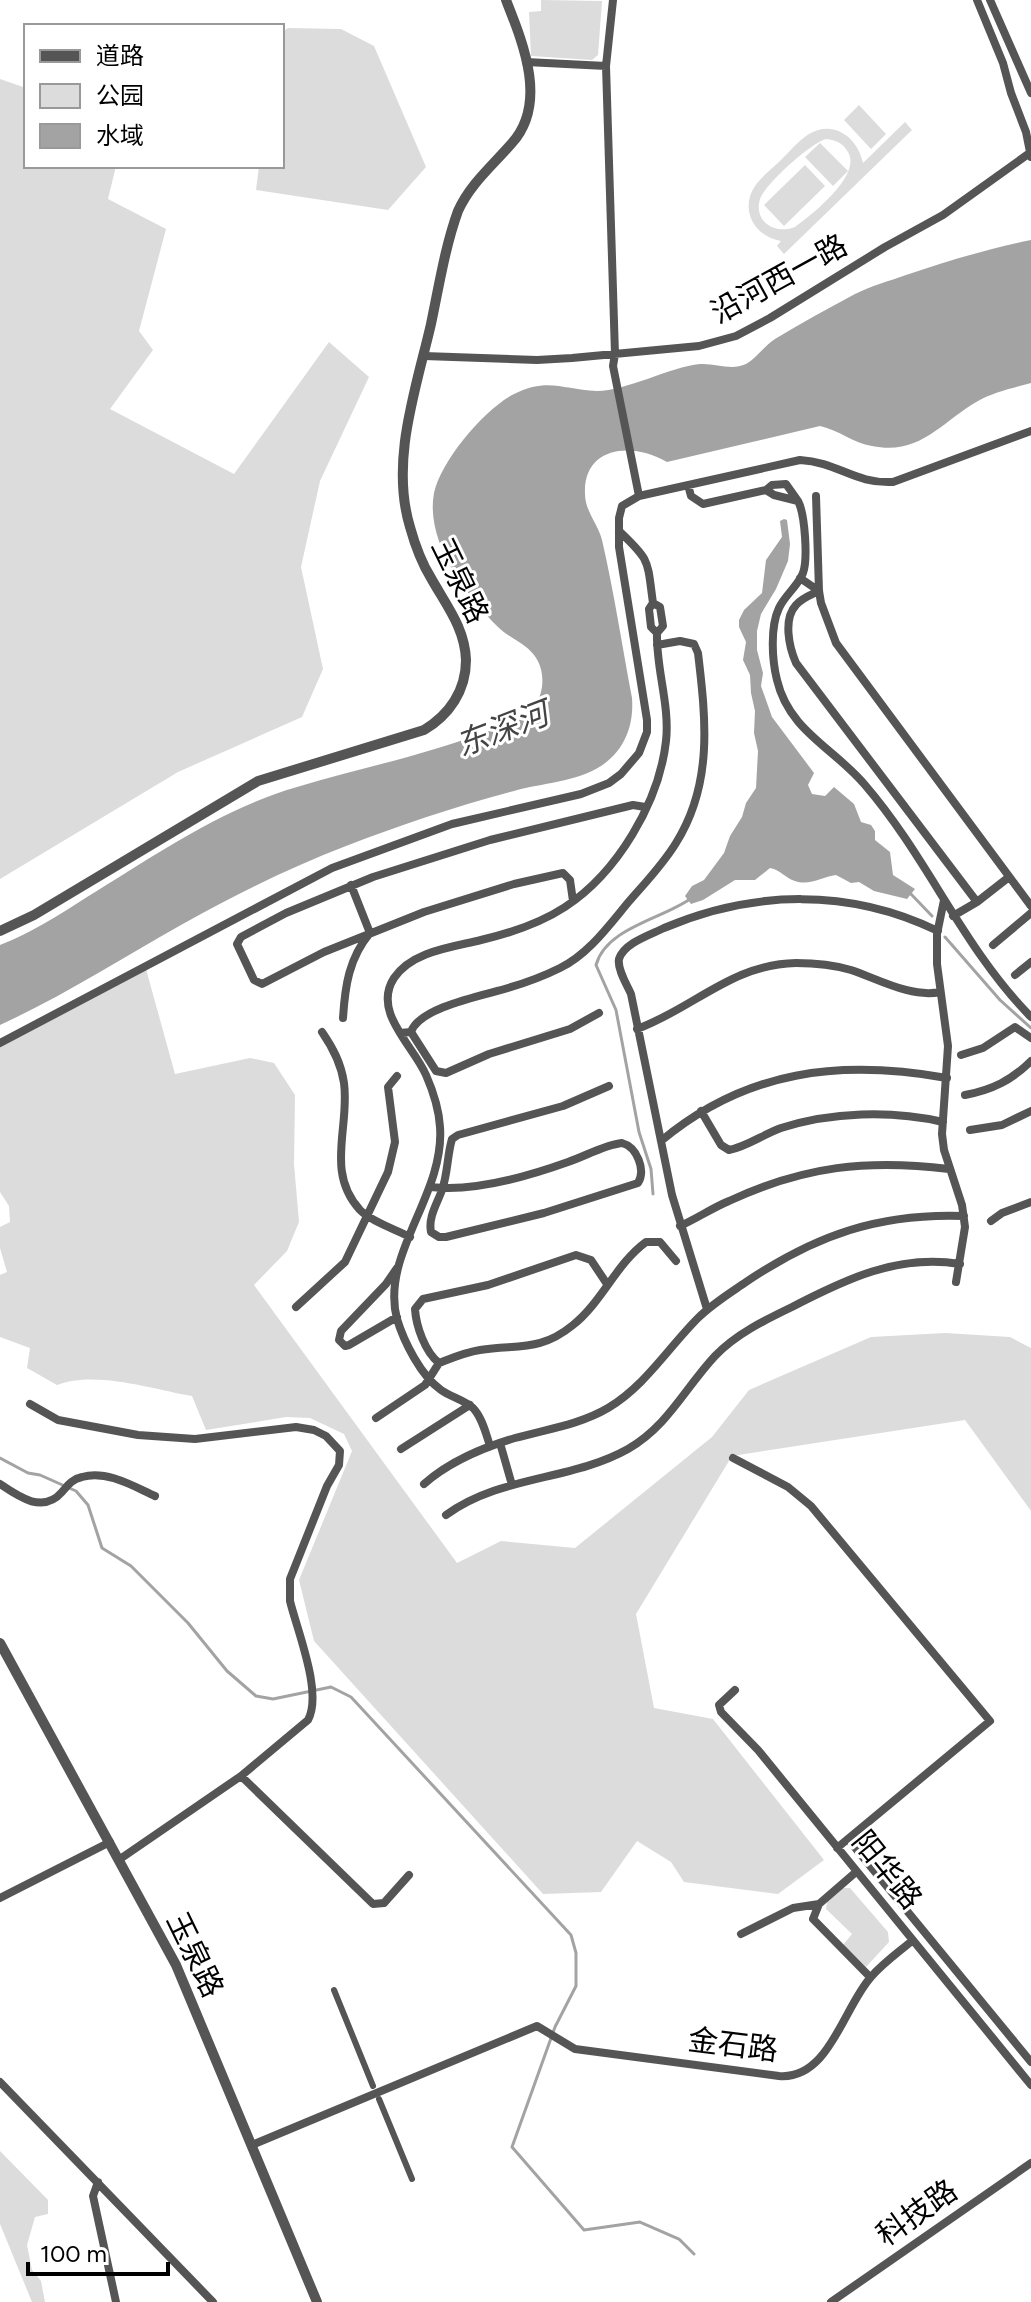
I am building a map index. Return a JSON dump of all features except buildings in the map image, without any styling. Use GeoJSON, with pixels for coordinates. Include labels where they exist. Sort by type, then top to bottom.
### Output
{"type":"FeatureCollection","features":[{"type":"Feature","properties":{"kind":"street","name":"玉泉路"},"geometry":{"type":"LineString","coordinates":[[0,931],[34,915],[258,781],[410,736],[439,721],[449,710],[463,680],[465,646],[455,617],[422,563],[414,543],[403,497],[403,455],[458,211],[472,187],[515,140],[529,116],[531,92],[526,62],[506,0]]}},
{"type":"Feature","properties":{"kind":"street"},"geometry":{"type":"LineString","coordinates":[[613,0],[606,66],[613,366],[639,496]]}},
{"type":"Feature","properties":{"kind":"street"},"geometry":{"type":"LineString","coordinates":[[977,0],[1003,63],[1026,132],[1030,154]]}},
{"type":"Feature","properties":{"kind":"street"},"geometry":{"type":"LineString","coordinates":[[990,0],[1031,93]]}},
{"type":"Feature","properties":{"kind":"street"},"geometry":{"type":"LineString","coordinates":[[526,62],[606,66]]}},
{"type":"Feature","properties":{"kind":"street","name":"沿河西一路"},"geometry":{"type":"LineString","coordinates":[[424,356],[537,360],[699,346],[736,336],[943,215],[1030,154]]}},
{"type":"Feature","properties":{"kind":"street"},"geometry":{"type":"LineString","coordinates":[[0,1043],[332,868],[452,824],[581,794],[609,783],[621,774],[644,743],[647,720],[619,547],[622,506],[639,496],[800,460],[819,461],[874,483],[893,482],[1031,431]]}},
{"type":"Feature","properties":{"kind":"street"},"geometry":{"type":"LineString","coordinates":[[688,485],[691,496],[703,504],[766,490],[798,501],[803,513],[805,563],[800,578],[784,600],[776,618],[774,661],[781,694],[799,725],[871,792],[915,849],[953,916],[986,964],[1031,1017]]}},
{"type":"Feature","properties":{"kind":"street"},"geometry":{"type":"LineString","coordinates":[[816,496],[819,591],[828,625],[842,654],[1031,906]]}},
{"type":"Feature","properties":{"kind":"street"},"geometry":{"type":"LineString","coordinates":[[490,1446],[470,1405],[444,1392],[430,1379],[410,1348],[397,1317],[395,1292],[400,1264],[431,1187],[440,1147],[437,1109],[426,1074],[390,1015],[389,992],[396,975],[408,964],[440,950],[517,931],[542,921],[573,901],[617,856],[645,807],[654,787],[666,742],[666,721],[657,633],[651,627],[649,609],[653,603],[647,561],[644,554],[619,531]]}},
{"type":"Feature","properties":{"kind":"street"},"geometry":{"type":"LineString","coordinates":[[800,578],[819,591]]}},
{"type":"Feature","properties":{"kind":"street"},"geometry":{"type":"LineString","coordinates":[[819,591],[797,603],[792,610],[789,639],[796,663],[977,902]]}},
{"type":"Feature","properties":{"kind":"street"},"geometry":{"type":"LineString","coordinates":[[411,1032],[418,1021],[460,1001],[522,983],[575,959],[605,930],[675,845],[698,796],[704,769],[705,716],[698,653],[694,644],[680,641],[657,645]]}},
{"type":"Feature","properties":{"kind":"street"},"geometry":{"type":"LineString","coordinates":[[573,901],[568,875],[557,874],[460,900],[370,933],[324,952],[262,984],[254,980],[237,944],[241,937],[286,913],[351,885],[490,840],[633,805],[645,807]]}},
{"type":"Feature","properties":{"kind":"street"},"geometry":{"type":"LineString","coordinates":[[953,916],[1009,877]]}},
{"type":"Feature","properties":{"kind":"street"},"geometry":{"type":"LineString","coordinates":[[351,885],[370,933]]}},
{"type":"Feature","properties":{"kind":"street"},"geometry":{"type":"LineString","coordinates":[[707,1309],[680,1226],[631,994],[619,964],[620,957],[635,943],[704,913],[760,900],[821,899],[868,905],[938,931]]}},
{"type":"Feature","properties":{"kind":"street"},"geometry":{"type":"LineString","coordinates":[[944,899],[938,931],[937,964],[948,1035],[944,1150],[964,1216],[965,1240],[956,1282]]}},
{"type":"Feature","properties":{"kind":"street"},"geometry":{"type":"LineString","coordinates":[[993,945],[1031,913]]}},
{"type":"Feature","properties":{"kind":"street"},"geometry":{"type":"LineString","coordinates":[[343,1018],[352,960],[370,933]]}},
{"type":"Feature","properties":{"kind":"street"},"geometry":{"type":"LineString","coordinates":[[1015,975],[1031,962]]}},
{"type":"Feature","properties":{"kind":"street"},"geometry":{"type":"LineString","coordinates":[[637,1029],[688,1005],[726,980],[780,965],[831,966],[911,990],[940,992]]}},
{"type":"Feature","properties":{"kind":"street"},"geometry":{"type":"LineString","coordinates":[[411,1032],[436,1071],[446,1073],[489,1054],[570,1029],[599,1013]]}},
{"type":"Feature","properties":{"kind":"street"},"geometry":{"type":"LineString","coordinates":[[961,1055],[983,1048],[1015,1027],[1031,1038]]}},
{"type":"Feature","properties":{"kind":"street"},"geometry":{"type":"LineString","coordinates":[[322,1032],[336,1054],[344,1083],[345,1118],[339,1159],[352,1198],[366,1215],[410,1237]]}},
{"type":"Feature","properties":{"kind":"street"},"geometry":{"type":"LineString","coordinates":[[400,1033],[411,1032]]}},
{"type":"Feature","properties":{"kind":"street"},"geometry":{"type":"LineString","coordinates":[[965,1095],[1009,1080],[1031,1061]]}},
{"type":"Feature","properties":{"kind":"street"},"geometry":{"type":"LineString","coordinates":[[661,1141],[701,1111],[759,1084],[810,1072],[885,1069],[947,1078]]}},
{"type":"Feature","properties":{"kind":"street"},"geometry":{"type":"LineString","coordinates":[[296,1307],[345,1262],[378,1194],[393,1156],[395,1130],[388,1087],[397,1076]]}},
{"type":"Feature","properties":{"kind":"street"},"geometry":{"type":"LineString","coordinates":[[431,1187],[443,1188],[467,1187],[543,1170],[622,1143],[627,1143],[635,1152],[641,1172],[641,1178],[631,1187],[544,1213],[439,1237],[431,1232],[429,1224],[443,1188],[452,1139],[563,1106],[609,1086]]}},
{"type":"Feature","properties":{"kind":"street"},"geometry":{"type":"LineString","coordinates":[[701,1111],[721,1145],[729,1150],[780,1128],[835,1117],[901,1115],[943,1122]]}},
{"type":"Feature","properties":{"kind":"street"},"geometry":{"type":"LineString","coordinates":[[970,1130],[1002,1125],[1031,1111]]}},
{"type":"Feature","properties":{"kind":"street"},"geometry":{"type":"LineString","coordinates":[[680,1226],[731,1200],[811,1171],[860,1164],[949,1169]]}},
{"type":"Feature","properties":{"kind":"street"},"geometry":{"type":"LineString","coordinates":[[991,1221],[1002,1213],[1031,1202]]}},
{"type":"Feature","properties":{"kind":"street"},"geometry":{"type":"LineString","coordinates":[[424,1484],[450,1464],[490,1446],[575,1423],[608,1408],[634,1389],[707,1309],[760,1272],[836,1232],[884,1221],[938,1215],[964,1216]]}},
{"type":"Feature","properties":{"kind":"street"},"geometry":{"type":"LineString","coordinates":[[376,1418],[425,1385],[439,1363],[470,1352],[529,1347],[574,1325],[646,1242],[660,1242],[676,1261]]}},
{"type":"Feature","properties":{"kind":"street"},"geometry":{"type":"LineString","coordinates":[[439,1363],[429,1352],[416,1316],[415,1309],[423,1299],[488,1285],[576,1255],[591,1260],[607,1284]]}},
{"type":"Feature","properties":{"kind":"street"},"geometry":{"type":"LineString","coordinates":[[446,1515],[474,1497],[594,1464],[634,1445],[654,1431],[724,1348],[774,1316],[836,1285],[872,1270],[903,1263],[934,1261],[960,1264]]}},
{"type":"Feature","properties":{"kind":"street"},"geometry":{"type":"LineString","coordinates":[[397,1317],[349,1345],[345,1346],[339,1340],[341,1331],[386,1284],[400,1264]]}},
{"type":"Feature","properties":{"kind":"street"},"geometry":{"type":"LineString","coordinates":[[30,1404],[58,1420],[138,1435],[179,1439],[296,1427],[321,1432],[340,1451],[339,1465],[327,1486],[290,1579],[290,1601],[314,1697],[308,1720],[241,1776],[120,1859]]}},
{"type":"Feature","properties":{"kind":"street"},"geometry":{"type":"LineString","coordinates":[[401,1449],[470,1405]]}},
{"type":"Feature","properties":{"kind":"street"},"geometry":{"type":"LineString","coordinates":[[500,1443],[512,1485]]}},
{"type":"Feature","properties":{"kind":"street"},"geometry":{"type":"LineString","coordinates":[[733,1458],[788,1487],[811,1506],[990,1721],[837,1848]]}},
{"type":"Feature","properties":{"kind":"street"},"geometry":{"type":"LineString","coordinates":[[0,1484],[19,1497],[38,1503],[54,1500],[69,1482],[85,1476],[107,1477],[155,1496]]}},
{"type":"Feature","properties":{"kind":"street","name":"玉泉路"},"geometry":{"type":"LineString","coordinates":[[0,1643],[176,1965],[317,2302]]}},
{"type":"Feature","properties":{"kind":"street","name":"阳华路"},"geometry":{"type":"LineString","coordinates":[[735,1690],[722,1700],[719,1705],[721,1712],[758,1750],[1031,2085]]}},
{"type":"Feature","properties":{"kind":"street"},"geometry":{"type":"LineString","coordinates":[[241,1776],[373,1904],[384,1903],[409,1875]]}},
{"type":"Feature","properties":{"kind":"street","name":"阳华路"},"geometry":{"type":"LineString","coordinates":[[848,1839],[1031,2062]]}},
{"type":"Feature","properties":{"kind":"street"},"geometry":{"type":"LineString","coordinates":[[0,1898],[110,1842]]}},
{"type":"Feature","properties":{"kind":"street"},"geometry":{"type":"LineString","coordinates":[[856,1872],[819,1904],[813,1919],[870,1977]]}},
{"type":"Feature","properties":{"kind":"street"},"geometry":{"type":"LineString","coordinates":[[741,1934],[793,1908],[819,1904]]}},
{"type":"Feature","properties":{"kind":"street","name":"金石路"},"geometry":{"type":"LineString","coordinates":[[252,2145],[537,2026],[575,2049],[790,2077],[801,2074],[819,2060],[870,1977],[913,1940]]}},
{"type":"Feature","properties":{"kind":"street"},"geometry":{"type":"LineString","coordinates":[[334,1990],[373,2086]]}},
{"type":"Feature","properties":{"kind":"street"},"geometry":{"type":"LineString","coordinates":[[0,2082],[213,2302]]}},
{"type":"Feature","properties":{"kind":"street"},"geometry":{"type":"LineString","coordinates":[[379,2099],[412,2179]]}},
{"type":"Feature","properties":{"kind":"street","name":"科技路"},"geometry":{"type":"LineString","coordinates":[[831,2302],[1031,2163]]}},
{"type":"Feature","properties":{"kind":"street"},"geometry":{"type":"LineString","coordinates":[[98,2182],[93,2196],[116,2302]]}},
{"type":"Feature","properties":{"kind":"green space"},"geometry":{"type":"Polygon","coordinates":[[[541,0],[602,1],[598,55],[592,60],[531,56],[529,12],[541,11],[541,0]]]}},
{"type":"Feature","properties":{"kind":"green space"},"geometry":{"type":"Polygon","coordinates":[[[288,28],[341,29],[374,46],[426,167],[388,210],[256,190],[259,168],[284,168],[284,31],[288,28]]]}},
{"type":"Feature","properties":{"kind":"green space"},"geometry":{"type":"Polygon","coordinates":[[[0,79],[24,87],[24,168],[116,168],[108,199],[166,229],[139,331],[153,350],[110,409],[234,474],[329,342],[369,377],[320,481],[301,567],[323,669],[302,717],[178,772],[0,879],[0,79]]]}},
{"type":"Feature","properties":{"kind":"green space"},"geometry":{"type":"Polygon","coordinates":[[[859,105],[886,134],[871,149],[844,120],[859,105]]]}},
{"type":"Feature","properties":{"kind":"green space"},"geometry":{"type":"Polygon","coordinates":[[[905,122],[912,130],[784,254],[777,246],[781,241],[764,234],[752,221],[749,204],[755,186],[809,134],[827,129],[844,134],[856,146],[863,163],[905,122]],[[826,139],[800,155],[764,192],[759,207],[768,225],[781,229],[795,227],[823,204],[842,182],[848,172],[848,152],[836,141],[826,139]]]}},
{"type":"Feature","properties":{"kind":"green space"},"geometry":{"type":"Polygon","coordinates":[[[820,143],[848,171],[833,186],[805,157],[820,143]]]}},
{"type":"Feature","properties":{"kind":"green space"},"geometry":{"type":"Polygon","coordinates":[[[805,165],[825,186],[784,226],[764,205],[805,165]]]}},
{"type":"Feature","properties":{"kind":"green space"},"geometry":{"type":"Polygon","coordinates":[[[146,969],[175,1074],[250,1058],[274,1063],[295,1095],[294,1164],[299,1222],[287,1251],[254,1285],[457,1563],[501,1541],[575,1548],[712,1437],[749,1390],[871,1337],[945,1333],[1010,1337],[1031,1348],[1031,1511],[965,1420],[732,1456],[636,1614],[654,1708],[713,1719],[824,1860],[778,1894],[684,1882],[671,1862],[637,1841],[601,1892],[543,1894],[314,1641],[299,1580],[352,1451],[344,1434],[310,1418],[286,1417],[206,1430],[192,1396],[106,1380],[88,1379],[57,1385],[27,1368],[30,1348],[0,1337],[0,1275],[7,1272],[0,1248],[0,1227],[10,1222],[9,1206],[0,1192],[0,1044],[146,969]]]}},
{"type":"Feature","properties":{"kind":"green space"},"geometry":{"type":"Polygon","coordinates":[[[843,1888],[850,1888],[888,1932],[889,1942],[866,1967],[843,1945],[852,1934],[826,1909],[827,1902],[843,1888]]]}},
{"type":"Feature","properties":{"kind":"green space"},"geometry":{"type":"Polygon","coordinates":[[[0,2151],[48,2200],[48,2214],[35,2217],[27,2245],[32,2270],[41,2281],[45,2302],[32,2302],[0,2224],[0,2151]]]}},
{"type":"Feature","properties":{"kind":"water","name":"东深河"},"geometry":{"type":"Polygon","coordinates":[[[1031,240],[1031,383],[978,401],[917,442],[889,448],[872,446],[820,426],[667,462],[640,452],[613,452],[601,457],[592,466],[587,478],[586,500],[602,540],[632,698],[626,736],[609,760],[570,779],[514,791],[429,816],[304,863],[221,903],[69,990],[0,1025],[0,945],[45,923],[163,850],[242,808],[297,787],[472,737],[517,719],[535,705],[541,693],[542,680],[538,661],[526,647],[498,627],[461,583],[442,548],[433,512],[434,493],[445,466],[477,423],[502,401],[537,386],[609,390],[688,366],[740,366],[775,339],[861,291],[952,260],[1031,240]]]}},
{"type":"Feature","properties":{"kind":"water"},"geometry":{"type":"Polygon","coordinates":[[[787,520],[790,544],[788,561],[761,614],[757,631],[757,650],[763,673],[761,686],[772,717],[814,773],[808,785],[812,794],[825,796],[834,787],[854,804],[861,822],[871,825],[875,840],[890,852],[893,875],[915,889],[907,899],[874,891],[859,882],[851,883],[836,875],[800,882],[770,868],[755,880],[735,880],[691,904],[685,896],[692,886],[704,880],[724,853],[756,788],[758,751],[754,733],[755,711],[750,675],[743,660],[746,642],[739,620],[744,610],[762,593],[766,560],[782,537],[780,521],[787,520]]]}},
{"type":"Feature","properties":{"kind":"waterway"},"geometry":{"type":"LineString","coordinates":[[910,893],[932,916]]}},
{"type":"Feature","properties":{"kind":"waterway"},"geometry":{"type":"LineString","coordinates":[[653,1194],[651,1169],[639,1132],[616,1010],[596,965],[602,952],[623,933],[690,899]]}},
{"type":"Feature","properties":{"kind":"waterway"},"geometry":{"type":"LineString","coordinates":[[945,937],[1000,1000],[1031,1028]]}},
{"type":"Feature","properties":{"kind":"waterway"},"geometry":{"type":"LineString","coordinates":[[0,1458],[28,1473],[76,1491],[88,1505],[102,1548],[131,1566],[188,1623],[227,1671],[256,1696],[273,1699],[331,1687],[351,1697],[571,1935],[576,1953],[576,1986],[555,2027],[512,2147],[584,2230],[640,2222],[679,2239],[694,2254]]}}]}
